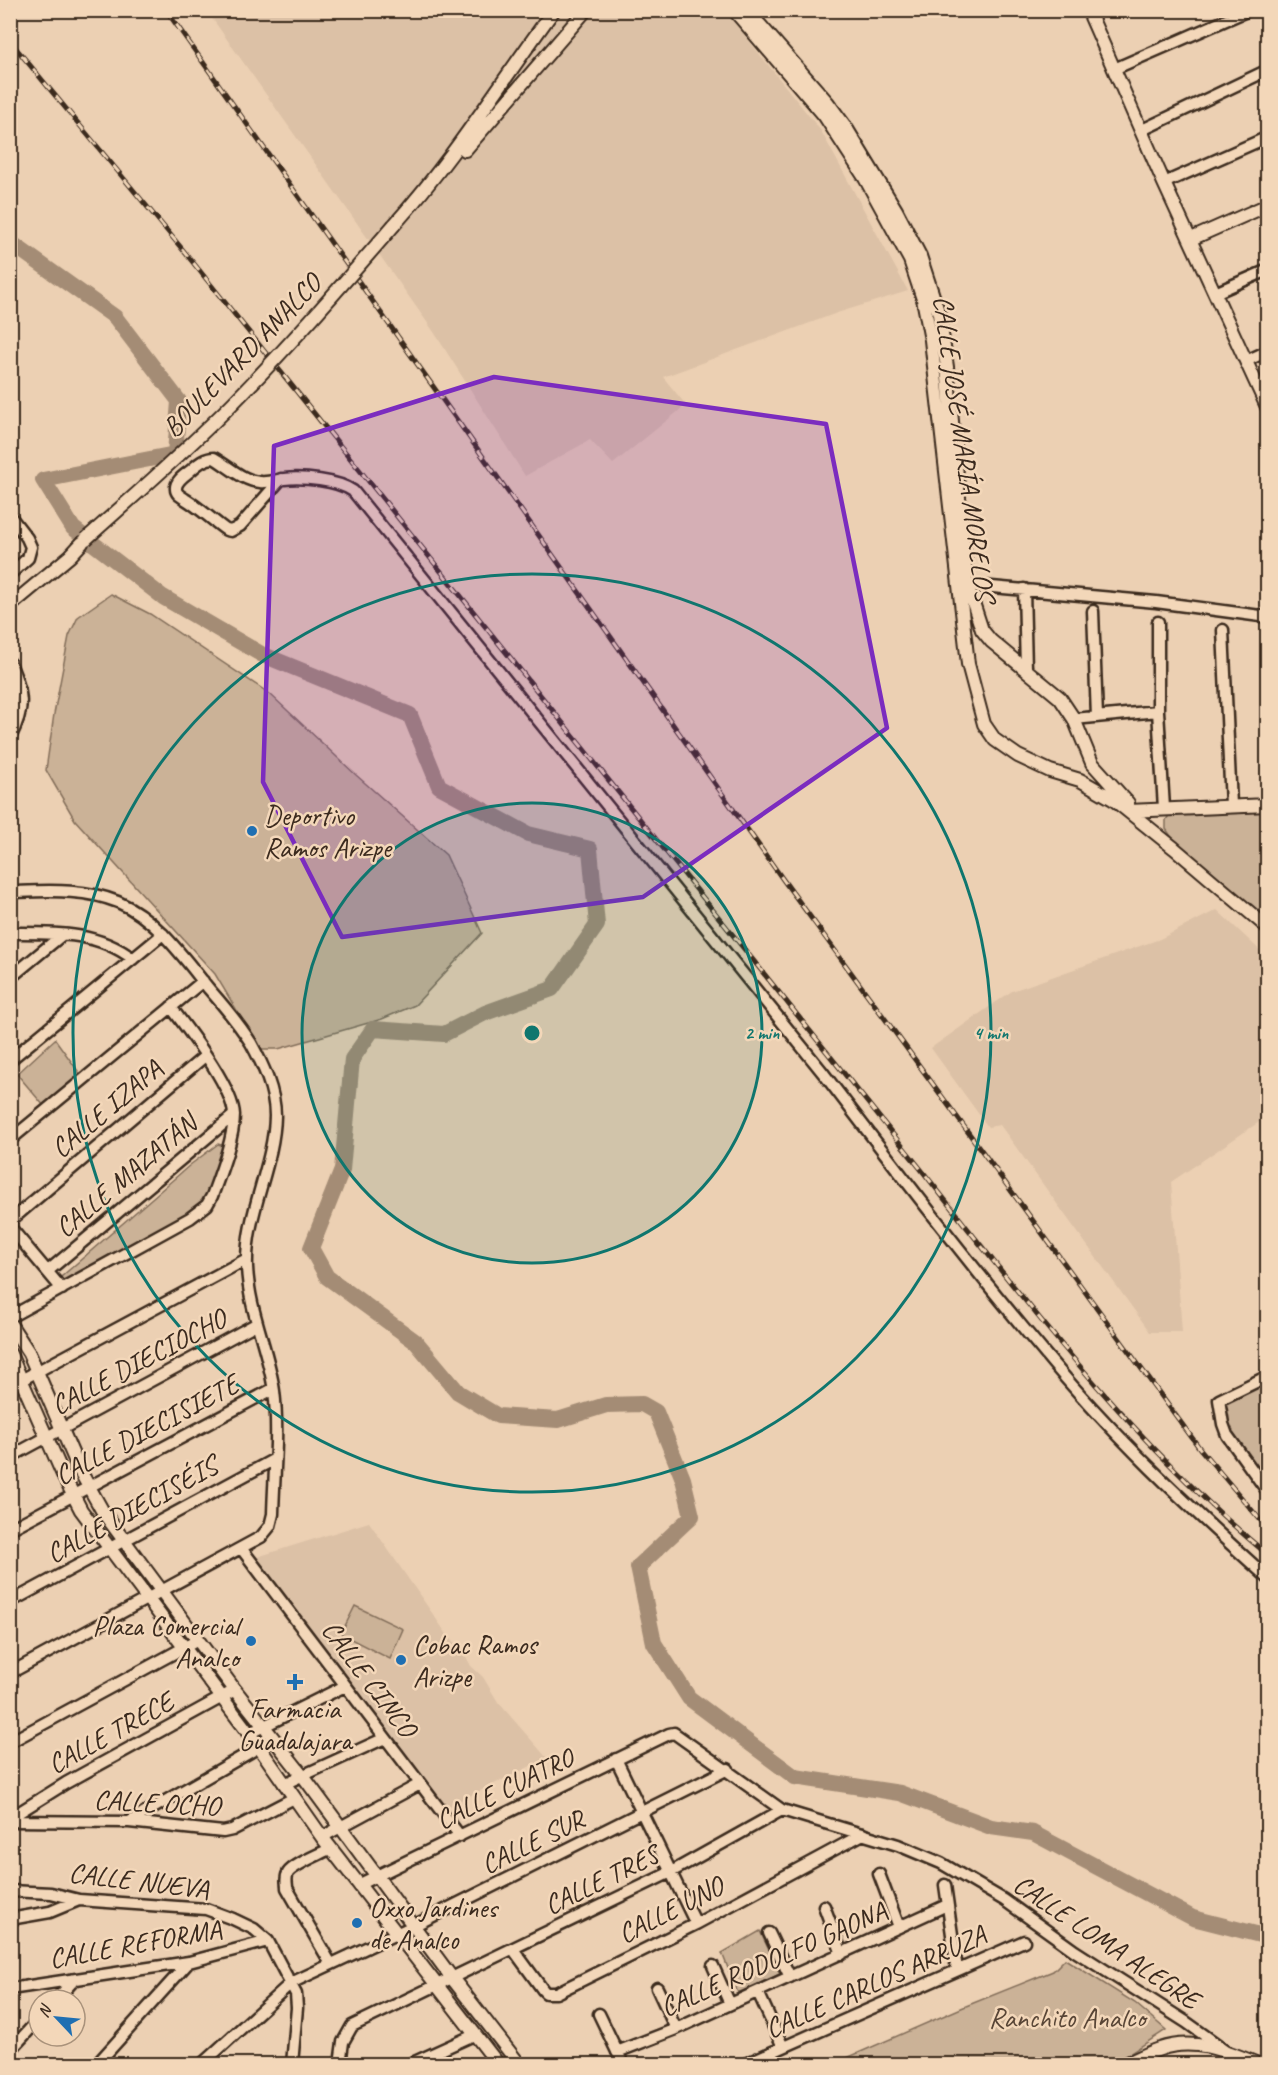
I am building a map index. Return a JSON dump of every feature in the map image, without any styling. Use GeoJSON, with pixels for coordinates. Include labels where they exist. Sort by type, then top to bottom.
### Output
{"type":"FeatureCollection","features":[{"type":"Feature","properties":{"kind":"street","name":"BOULEVARD ANALCO"},"geometry":{"type":"LineString","coordinates":[[10,606],[70,556],[168,466],[241,395],[301,330],[424,191],[554,10]]}},
{"type":"Feature","properties":{"kind":"street","name":"BOULEVARD ANALCO"},"geometry":{"type":"LineString","coordinates":[[424,191],[447,171],[586,10]]}},
{"type":"Feature","properties":{"kind":"street","name":"CALLE JOSÉ MARÍA MORELOS"},"geometry":{"type":"LineString","coordinates":[[734,10],[824,115],[892,213]]}},
{"type":"Feature","properties":{"kind":"street","name":"CALLE JOSÉ MARÍA MORELOS"},"geometry":{"type":"LineString","coordinates":[[747,10],[828,103],[856,142],[892,213],[910,260],[927,317],[963,584],[968,664],[984,724],[995,740],[1018,756],[1088,784],[1131,810]]}},
{"type":"Feature","properties":{"kind":"street"},"geometry":{"type":"LineString","coordinates":[[1114,69],[1249,10]]}},
{"type":"Feature","properties":{"kind":"street"},"geometry":{"type":"LineString","coordinates":[[1090,11],[1164,183],[1268,409]]}},
{"type":"Feature","properties":{"kind":"street"},"geometry":{"type":"LineString","coordinates":[[1142,130],[1268,70]]}},
{"type":"Feature","properties":{"kind":"street"},"geometry":{"type":"LineString","coordinates":[[1164,183],[1268,136]]}},
{"type":"Feature","properties":{"kind":"street"},"geometry":{"type":"LineString","coordinates":[[1191,239],[1268,205]]}},
{"type":"Feature","properties":{"kind":"street"},"geometry":{"type":"LineString","coordinates":[[1215,293],[1268,270]]}},
{"type":"Feature","properties":{"kind":"street"},"geometry":{"type":"LineString","coordinates":[[1246,361],[1268,351]]}},
{"type":"Feature","properties":{"kind":"street"},"geometry":{"type":"LineString","coordinates":[[280,479],[240,526],[231,531],[226,530],[203,510],[182,497],[175,488],[182,478],[208,458],[214,458],[253,481],[261,483],[280,479],[298,478],[346,486],[357,496],[824,1074],[1041,1351],[1116,1433],[1195,1512],[1268,1578]]}},
{"type":"Feature","properties":{"kind":"street"},"geometry":{"type":"LineString","coordinates":[[10,516],[30,544],[31,553],[24,563],[10,574]]}},
{"type":"Feature","properties":{"kind":"street","name":"BOULEVARD ANALCO"},"geometry":{"type":"LineString","coordinates":[[10,596],[74,546],[84,541]]}},
{"type":"Feature","properties":{"kind":"street","name":"CALLE JOSÉ MARÍA MORELOS"},"geometry":{"type":"LineString","coordinates":[[963,584],[982,630],[991,641],[1060,698],[1074,719],[1092,763],[1131,810],[1141,821],[1268,928]]}},
{"type":"Feature","properties":{"kind":"street"},"geometry":{"type":"LineString","coordinates":[[963,584],[1156,602],[1268,617]]}},
{"type":"Feature","properties":{"kind":"street"},"geometry":{"type":"LineString","coordinates":[[1024,589],[1026,669]]}},
{"type":"Feature","properties":{"kind":"street"},"geometry":{"type":"LineString","coordinates":[[1093,611],[1097,717]]}},
{"type":"Feature","properties":{"kind":"street"},"geometry":{"type":"LineString","coordinates":[[1158,622],[1158,711],[1164,808]]}},
{"type":"Feature","properties":{"kind":"street"},"geometry":{"type":"LineString","coordinates":[[1223,630],[1231,805]]}},
{"type":"Feature","properties":{"kind":"street"},"geometry":{"type":"LineString","coordinates":[[10,663],[22,697],[21,712],[10,738]]}},
{"type":"Feature","properties":{"kind":"street"},"geometry":{"type":"LineString","coordinates":[[1074,719],[1158,711]]}},
{"type":"Feature","properties":{"kind":"street"},"geometry":{"type":"LineString","coordinates":[[1131,810],[1268,805]]}},
{"type":"Feature","properties":{"kind":"street"},"geometry":{"type":"LineString","coordinates":[[10,892],[76,892],[100,895],[121,903],[163,934],[250,1042],[266,1074],[275,1114],[273,1135],[256,1204],[247,1259],[250,1299],[273,1389],[276,1412],[273,1514],[270,1526],[261,1537],[10,1673]]}},
{"type":"Feature","properties":{"kind":"street"},"geometry":{"type":"LineString","coordinates":[[10,933],[62,934],[90,938],[119,948],[133,959]]}},
{"type":"Feature","properties":{"kind":"street"},"geometry":{"type":"LineString","coordinates":[[10,978],[62,934]]}},
{"type":"Feature","properties":{"kind":"street"},"geometry":{"type":"LineString","coordinates":[[10,1060],[163,934]]}},
{"type":"Feature","properties":{"kind":"street"},"geometry":{"type":"LineString","coordinates":[[10,1140],[202,981]]}},
{"type":"Feature","properties":{"kind":"street"},"geometry":{"type":"LineString","coordinates":[[10,1317],[200,1212],[207,1204],[217,1182],[234,1115],[229,1096],[171,1007]]}},
{"type":"Feature","properties":{"kind":"street","name":"CALLE IZAPA"},"geometry":{"type":"LineString","coordinates":[[10,1221],[205,1056]]}},
{"type":"Feature","properties":{"kind":"street","name":"CALLE MAZATÁN"},"geometry":{"type":"LineString","coordinates":[[48,1271],[234,1115]]}},
{"type":"Feature","properties":{"kind":"street"},"geometry":{"type":"LineString","coordinates":[[10,1227],[62,1289]]}},
{"type":"Feature","properties":{"kind":"street"},"geometry":{"type":"LineString","coordinates":[[10,1386],[247,1259]]}},
{"type":"Feature","properties":{"kind":"street"},"geometry":{"type":"LineString","coordinates":[[10,1324],[38,1372],[87,1488],[235,1690],[303,1776],[376,1877],[519,2064]]}},
{"type":"Feature","properties":{"kind":"street","name":"CALLE DIECIOCHO"},"geometry":{"type":"LineString","coordinates":[[10,1457],[256,1324]]}},
{"type":"Feature","properties":{"kind":"street"},"geometry":{"type":"LineString","coordinates":[[10,1354],[23,1379],[72,1495],[322,1837],[498,2064]]}},
{"type":"Feature","properties":{"kind":"street"},"geometry":{"type":"LineString","coordinates":[[1268,1376],[1219,1400],[1222,1424],[1227,1435],[1268,1492]]}},
{"type":"Feature","properties":{"kind":"street","name":"CALLE DIECISIETE"},"geometry":{"type":"LineString","coordinates":[[10,1528],[273,1389]]}},
{"type":"Feature","properties":{"kind":"street","name":"CALLE DIECISÉIS"},"geometry":{"type":"LineString","coordinates":[[10,1602],[275,1459]]}},
{"type":"Feature","properties":{"kind":"street","name":"CALLE CINCO"},"geometry":{"type":"LineString","coordinates":[[241,1548],[460,1836]]}},
{"type":"Feature","properties":{"kind":"street"},"geometry":{"type":"LineString","coordinates":[[10,1743],[198,1640]]}},
{"type":"Feature","properties":{"kind":"street"},"geometry":{"type":"LineString","coordinates":[[248,1734],[345,1686]]}},
{"type":"Feature","properties":{"kind":"street","name":"CALLE TRECE"},"geometry":{"type":"LineString","coordinates":[[10,1819],[66,1783],[235,1690]]}},
{"type":"Feature","properties":{"kind":"street","name":"CALLE CUATRO"},"geometry":{"type":"LineString","coordinates":[[360,1884],[669,1734]]}},
{"type":"Feature","properties":{"kind":"street","name":"CALLE LOMA ALEGRE"},"geometry":{"type":"LineString","coordinates":[[669,1734],[678,1735],[783,1810],[898,1845],[941,1863],[1004,1900],[1076,1951],[1186,2022],[1242,2064]]}},
{"type":"Feature","properties":{"kind":"street"},"geometry":{"type":"LineString","coordinates":[[284,1784],[385,1738]]}},
{"type":"Feature","properties":{"kind":"street"},"geometry":{"type":"LineString","coordinates":[[129,1822],[259,1748]]}},
{"type":"Feature","properties":{"kind":"street"},"geometry":{"type":"LineString","coordinates":[[616,1759],[696,1924]]}},
{"type":"Feature","properties":{"kind":"street","name":"CALLE SUR"},"geometry":{"type":"LineString","coordinates":[[202,2064],[291,1983],[413,1926],[728,1770]]}},
{"type":"Feature","properties":{"kind":"street"},"geometry":{"type":"LineString","coordinates":[[322,1837],[420,1784]]}},
{"type":"Feature","properties":{"kind":"street","name":"CALLE OCHO"},"geometry":{"type":"LineString","coordinates":[[10,1819],[129,1822],[224,1832],[294,1798]]}},
{"type":"Feature","properties":{"kind":"street","name":"CALLE TRES"},"geometry":{"type":"LineString","coordinates":[[340,2064],[343,2042],[352,2026],[671,1872],[783,1810]]}},
{"type":"Feature","properties":{"kind":"street","name":"CALLE UNO"},"geometry":{"type":"LineString","coordinates":[[513,1949],[543,1990],[551,1994],[696,1924],[863,1834]]}},
{"type":"Feature","properties":{"kind":"street"},"geometry":{"type":"LineString","coordinates":[[331,1848],[294,1868],[288,1873],[286,1879],[287,1888],[331,1965]]}},
{"type":"Feature","properties":{"kind":"street"},"geometry":{"type":"LineString","coordinates":[[879,1874],[899,1928]]}},
{"type":"Feature","properties":{"kind":"street"},"geometry":{"type":"LineString","coordinates":[[945,1885],[957,1970]]}},
{"type":"Feature","properties":{"kind":"street","name":"CALLE NUEVA"},"geometry":{"type":"LineString","coordinates":[[10,1891],[51,1893],[79,1900],[206,1909],[254,1929],[268,1941],[296,1994],[292,2064]]}},
{"type":"Feature","properties":{"kind":"street"},"geometry":{"type":"LineString","coordinates":[[10,1919],[50,1912],[79,1900]]}},
{"type":"Feature","properties":{"kind":"street","name":"CALLE RODOLFO GAONA"},"geometry":{"type":"LineString","coordinates":[[617,2052],[676,2029],[947,1905]]}},
{"type":"Feature","properties":{"kind":"street"},"geometry":{"type":"LineString","coordinates":[[824,1906],[842,1954]]}},
{"type":"Feature","properties":{"kind":"street"},"geometry":{"type":"LineString","coordinates":[[769,1933],[790,1977]]}},
{"type":"Feature","properties":{"kind":"street","name":"CALLE REFORMA"},"geometry":{"type":"LineString","coordinates":[[10,1989],[189,1962],[268,1941]]}},
{"type":"Feature","properties":{"kind":"street","name":"CALLE CARLOS ARRUZA"},"geometry":{"type":"LineString","coordinates":[[745,2064],[1024,1941]]}},
{"type":"Feature","properties":{"kind":"street"},"geometry":{"type":"LineString","coordinates":[[97,2064],[189,1962]]}},
{"type":"Feature","properties":{"kind":"street"},"geometry":{"type":"LineString","coordinates":[[712,1966],[730,2004]]}},
{"type":"Feature","properties":{"kind":"street"},"geometry":{"type":"LineString","coordinates":[[67,1988],[74,1980]]}},
{"type":"Feature","properties":{"kind":"street"},"geometry":{"type":"LineString","coordinates":[[657,1988],[676,2029]]}},
{"type":"Feature","properties":{"kind":"street"},"geometry":{"type":"LineString","coordinates":[[758,1992],[783,2047]]}},
{"type":"Feature","properties":{"kind":"street"},"geometry":{"type":"LineString","coordinates":[[599,2014],[623,2064]]}},
{"type":"Feature","properties":{"kind":"street"},"geometry":{"type":"LineString","coordinates":[[10,2051],[27,2032]]}},
{"type":"Feature","properties":{"kind":"street"},"geometry":{"type":"LineString","coordinates":[[410,2064],[474,2035]]}},
{"type":"Feature","properties":{"kind":"street"},"geometry":{"type":"LineString","coordinates":[[1126,2064],[1159,2049],[1180,2044],[1197,2044],[1258,2064]]}},
{"type":"Feature","properties":{"kind":"highlighted area"},"geometry":{"type":"Polygon","coordinates":[[[494,377],[826,424],[887,728],[643,897],[342,937],[263,782],[274,446],[494,377]]]}},
{"type":"Feature","properties":{"kind":"shaded area"},"geometry":{"type":"Polygon","coordinates":[[[207,11],[725,11],[821,131],[908,291],[837,313],[663,377],[686,405],[613,464],[590,440],[525,476],[434,332],[207,11]]]}},
{"type":"Feature","properties":{"kind":"shaded area"},"geometry":{"type":"Polygon","coordinates":[[[1217,910],[1267,957],[1267,1127],[1262,1120],[1171,1182],[1182,1332],[1150,1332],[1000,1125],[988,1127],[931,1048],[1012,991],[1160,939],[1217,910]]]}},
{"type":"Feature","properties":{"kind":"shaded area","name":"Cobac Ramos Arizpe"},"geometry":{"type":"Polygon","coordinates":[[[369,1522],[448,1636],[464,1653],[471,1666],[483,1677],[498,1702],[547,1758],[447,1807],[257,1557],[369,1522]]]}},
{"type":"Feature","properties":{"kind":"green space","name":"Deportivo Ramos Arizpe"},"geometry":{"type":"Polygon","coordinates":[[[111,594],[150,614],[270,694],[446,855],[482,933],[415,1005],[382,1019],[278,1049],[260,1049],[215,974],[75,820],[46,770],[54,714],[69,636],[78,617],[111,594]]]}},
{"type":"Feature","properties":{"kind":"green space"},"geometry":{"type":"Polygon","coordinates":[[[1267,809],[1267,920],[1173,839],[1166,829],[1166,820],[1170,814],[1267,809]]]}},
{"type":"Feature","properties":{"kind":"green space"},"geometry":{"type":"Polygon","coordinates":[[[55,1039],[81,1075],[44,1106],[17,1074],[55,1039]]]}},
{"type":"Feature","properties":{"kind":"green space"},"geometry":{"type":"Polygon","coordinates":[[[218,1144],[224,1146],[202,1206],[64,1285],[61,1277],[190,1165],[218,1144]]]}},
{"type":"Feature","properties":{"kind":"green space"},"geometry":{"type":"Polygon","coordinates":[[[1267,1379],[1267,1487],[1229,1433],[1222,1402],[1267,1379]]]}},
{"type":"Feature","properties":{"kind":"green space"},"geometry":{"type":"Polygon","coordinates":[[[355,1606],[403,1629],[390,1659],[341,1634],[355,1606]]]}},
{"type":"Feature","properties":{"kind":"green space"},"geometry":{"type":"Polygon","coordinates":[[[760,1931],[780,1974],[738,1993],[722,1953],[760,1931]]]}},
{"type":"Feature","properties":{"kind":"green space","name":"Ranchito Analco"},"geometry":{"type":"Polygon","coordinates":[[[1065,1959],[1135,2003],[1166,2030],[1114,2064],[833,2064],[1053,1971],[1065,1959]]]}},
{"type":"Feature","properties":{"kind":"waterway"},"geometry":{"type":"LineString","coordinates":[[10,242],[115,317],[179,401],[175,454],[43,480],[73,528],[163,597],[261,654],[410,715],[439,786],[528,834],[590,849],[597,925],[552,989],[485,1013],[444,1034],[373,1029],[352,1059],[342,1170],[311,1248],[327,1277],[416,1342],[458,1392],[498,1416],[558,1420],[606,1405],[642,1404],[656,1412],[683,1479],[692,1516],[638,1567],[654,1643],[689,1698],[795,1777],[900,1793],[991,1827],[1033,1833],[1193,1918],[1268,1937]]}},
{"type":"Feature","properties":{"kind":"railway"},"geometry":{"type":"LineString","coordinates":[[166,10],[784,881],[1201,1450],[1268,1529]]}},
{"type":"Feature","properties":{"kind":"railway"},"geometry":{"type":"LineString","coordinates":[[10,41],[183,250],[1042,1321],[1084,1371],[1172,1467],[1268,1555]]}},
{"type":"Feature","properties":{"kind":"place","name":"Deportivo Ramos Arizpe"},"geometry":{"type":"Point","coordinates":[252,831]}},
{"type":"Feature","properties":{"kind":"place","name":"Plaza Comercial Analco"},"geometry":{"type":"Point","coordinates":[251,1641]}},
{"type":"Feature","properties":{"kind":"place","name":"Cobac Ramos Arizpe"},"geometry":{"type":"Point","coordinates":[401,1660]}},
{"type":"Feature","properties":{"kind":"place","name":"Farmacia Guadalajara"},"geometry":{"type":"Point","coordinates":[295,1682]}},
{"type":"Feature","properties":{"kind":"place","name":"Oxxo Jardines de Analco"},"geometry":{"type":"Point","coordinates":[357,1923]}}]}
